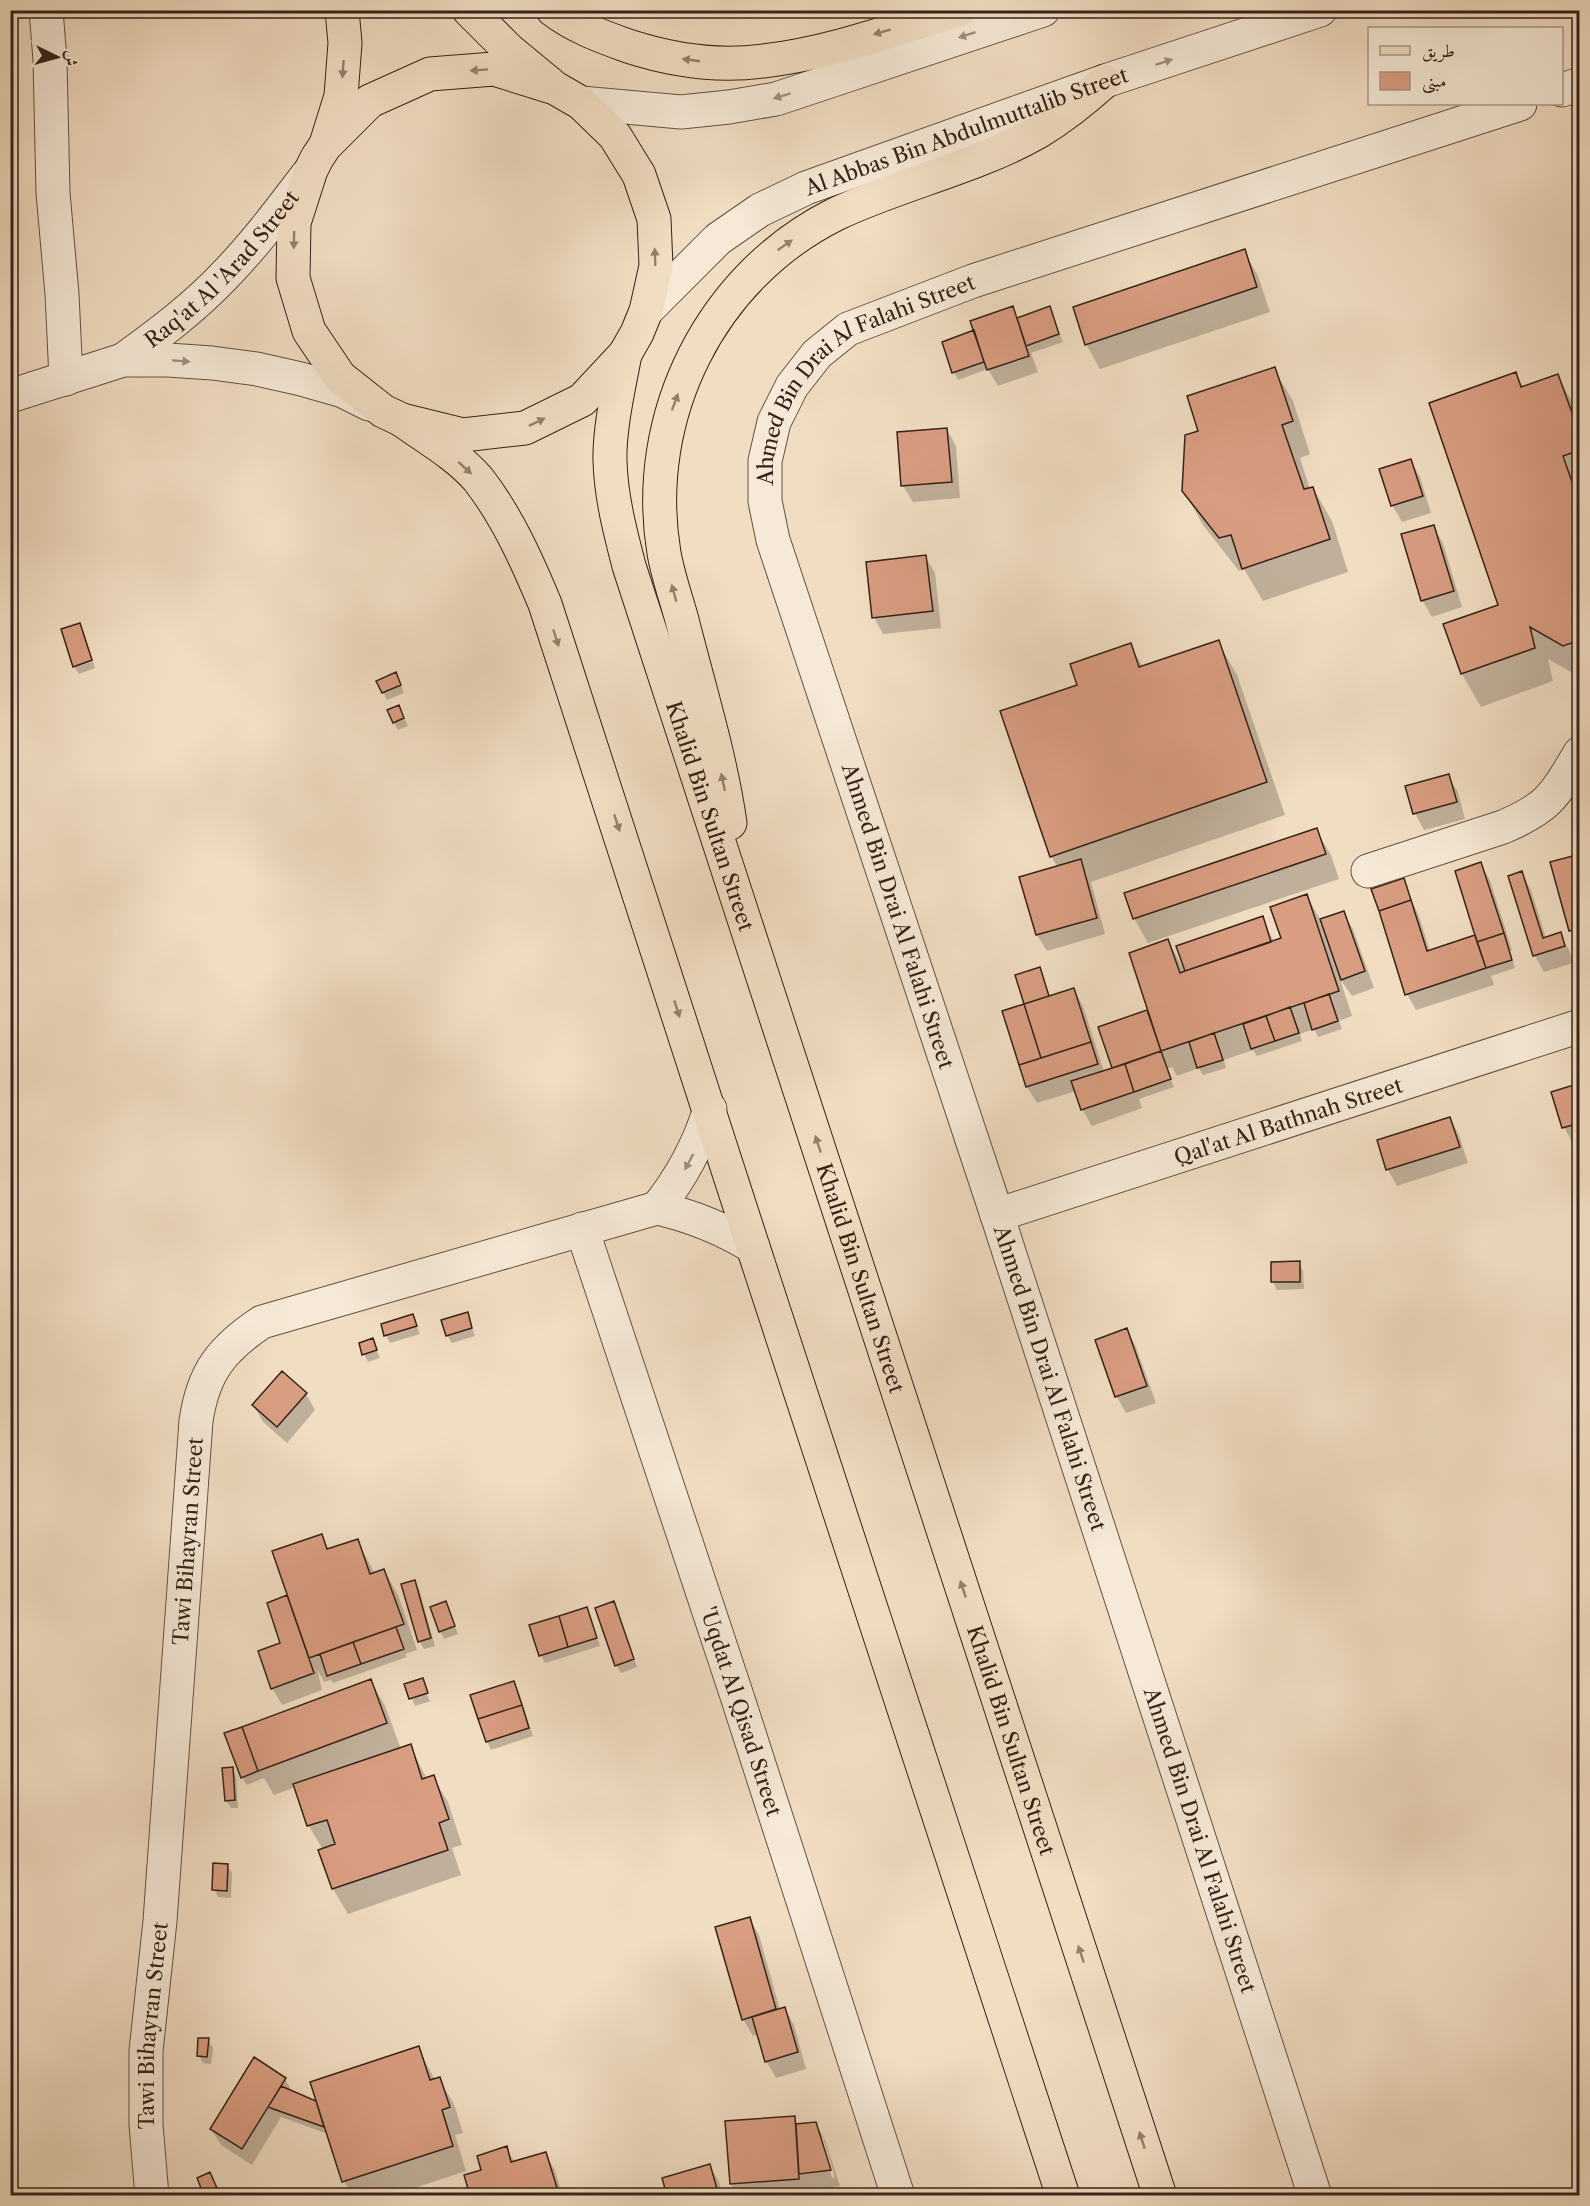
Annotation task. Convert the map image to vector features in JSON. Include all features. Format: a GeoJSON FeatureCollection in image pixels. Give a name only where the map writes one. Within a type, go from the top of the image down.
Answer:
{"type":"FeatureCollection","features":[{"type":"Feature","properties":{"kind":"main road"},"geometry":{"type":"LineString","coordinates":[[342,10],[345,43],[341,96],[294,223],[293,278],[309,331],[340,376],[447,452],[477,479],[504,518],[546,604],[1063,2196]]}},
{"type":"Feature","properties":{"kind":"main road"},"geometry":{"type":"LineString","coordinates":[[392,415],[463,435],[525,428],[582,400],[625,354],[637,333],[646,311],[656,266],[654,219],[639,175],[615,136],[509,50],[469,10]]}},
{"type":"Feature","properties":{"kind":"main road"},"geometry":{"type":"LineString","coordinates":[[554,10],[606,38],[657,55],[709,63],[763,62],[815,52],[959,10]]}},
{"type":"Feature","properties":{"kind":"main road"},"geometry":{"type":"LineString","coordinates":[[318,158],[370,101],[430,74],[494,69],[568,96]]}},
{"type":"Feature","properties":{"kind":"main road"},"geometry":{"type":"LineString","coordinates":[[739,902],[725,789],[664,554],[660,516],[662,458],[671,411],[688,366],[711,324],[740,286],[774,253],[814,225],[857,204],[958,167],[1037,132],[1073,109],[1106,81]]}},
{"type":"Feature","properties":{"kind":"main road","name":"Khalid Bin Sultan Street"},"geometry":{"type":"LineString","coordinates":[[625,354],[610,459],[615,513],[629,566],[1160,2196]]}},
{"type":"Feature","properties":{"kind":"street"},"geometry":{"type":"LineString","coordinates":[[46,10],[50,60],[53,193],[62,294],[66,379]]}},
{"type":"Feature","properties":{"kind":"street"},"geometry":{"type":"LineString","coordinates":[[568,96],[681,112],[776,99],[1043,10]]}},
{"type":"Feature","properties":{"kind":"street","name":"Al Abbas Bin Abdulmuttalib Street"},"geometry":{"type":"LineString","coordinates":[[646,311],[718,239],[760,210],[806,188],[1106,81],[1320,10]]}},
{"type":"Feature","properties":{"kind":"street"},"geometry":{"type":"LineString","coordinates":[[1563,90],[1580,84]]}},
{"type":"Feature","properties":{"kind":"street","name":"Ahmed Bin Drai Al Falahi Street"},"geometry":{"type":"LineString","coordinates":[[1315,2196],[997,1215],[773,540],[765,501],[765,461],[774,422],[792,386],[817,354],[848,329],[973,281],[1517,105]]}},
{"type":"Feature","properties":{"kind":"street","name":"Raq'at Al 'Arad Street"},"geometry":{"type":"LineString","coordinates":[[10,396],[123,360],[194,305],[226,274],[256,241],[318,158]]}},
{"type":"Feature","properties":{"kind":"street","name":"Raq'at Al 'Arad Street"},"geometry":{"type":"LineString","coordinates":[[123,360],[212,363],[257,369],[343,391],[392,415]]}},
{"type":"Feature","properties":{"kind":"street"},"geometry":{"type":"LineString","coordinates":[[1368,871],[1524,818],[1543,807],[1558,791],[1580,753]]}},
{"type":"Feature","properties":{"kind":"street","name":"Qal'at Al Bathnah Street"},"geometry":{"type":"LineString","coordinates":[[997,1215],[1580,1026]]}},
{"type":"Feature","properties":{"kind":"street"},"geometry":{"type":"LineString","coordinates":[[657,1208],[675,1186],[690,1162],[702,1136],[710,1109]]}},
{"type":"Feature","properties":{"kind":"street","name":"Tawi Bihayran Street"},"geometry":{"type":"LineString","coordinates":[[152,2196],[146,2125],[146,2051],[160,1921],[200,1395],[211,1371],[243,1335],[262,1323],[657,1208],[706,1222],[753,1247]]}},
{"type":"Feature","properties":{"kind":"street","name":"'Uqdat Al Qisad Street"},"geometry":{"type":"LineString","coordinates":[[582,1229],[734,1685],[898,2196]]}},
{"type":"Feature","properties":{"kind":"building"},"geometry":{"type":"Polygon","coordinates":[[[1245,249],[1257,287],[1085,345],[1073,307],[1245,249]]]}},
{"type":"Feature","properties":{"kind":"building"},"geometry":{"type":"Polygon","coordinates":[[[1013,306],[1029,356],[987,370],[970,321],[1013,306]]]}},
{"type":"Feature","properties":{"kind":"building"},"geometry":{"type":"Polygon","coordinates":[[[1050,306],[1059,334],[1026,346],[1017,318],[1050,306]]]}},
{"type":"Feature","properties":{"kind":"building"},"geometry":{"type":"Polygon","coordinates":[[[974,330],[984,362],[952,373],[942,342],[974,330]]]}},
{"type":"Feature","properties":{"kind":"building"},"geometry":{"type":"Polygon","coordinates":[[[1275,367],[1293,421],[1282,425],[1304,489],[1313,487],[1330,539],[1242,569],[1231,535],[1219,538],[1182,491],[1185,435],[1198,431],[1187,396],[1275,367]]]}},
{"type":"Feature","properties":{"kind":"building"},"geometry":{"type":"Polygon","coordinates":[[[1516,372],[1521,387],[1558,374],[1580,435],[1580,450],[1563,456],[1578,499],[1580,499],[1580,640],[1563,646],[1530,627],[1535,648],[1461,674],[1443,624],[1498,605],[1429,403],[1516,372]]]}},
{"type":"Feature","properties":{"kind":"building"},"geometry":{"type":"Polygon","coordinates":[[[947,428],[952,482],[901,486],[897,432],[947,428]]]}},
{"type":"Feature","properties":{"kind":"building"},"geometry":{"type":"Polygon","coordinates":[[[1411,459],[1423,496],[1391,506],[1379,469],[1411,459]]]}},
{"type":"Feature","properties":{"kind":"building"},"geometry":{"type":"Polygon","coordinates":[[[1434,525],[1454,591],[1421,601],[1401,534],[1434,525]]]}},
{"type":"Feature","properties":{"kind":"building"},"geometry":{"type":"Polygon","coordinates":[[[926,555],[933,611],[872,618],[866,562],[926,555]]]}},
{"type":"Feature","properties":{"kind":"building"},"geometry":{"type":"Polygon","coordinates":[[[80,623],[92,660],[73,667],[61,629],[80,623]]]}},
{"type":"Feature","properties":{"kind":"building"},"geometry":{"type":"Polygon","coordinates":[[[1219,640],[1267,782],[1050,857],[1000,711],[1077,685],[1070,664],[1131,643],[1139,667],[1219,640]]]}},
{"type":"Feature","properties":{"kind":"building"},"geometry":{"type":"Polygon","coordinates":[[[396,672],[401,685],[382,693],[376,681],[396,672]]]}},
{"type":"Feature","properties":{"kind":"building"},"geometry":{"type":"Polygon","coordinates":[[[399,705],[404,718],[393,723],[387,710],[399,705]]]}},
{"type":"Feature","properties":{"kind":"building"},"geometry":{"type":"Polygon","coordinates":[[[1449,774],[1457,802],[1413,814],[1405,786],[1449,774]]]}},
{"type":"Feature","properties":{"kind":"building"},"geometry":{"type":"Polygon","coordinates":[[[1317,828],[1326,854],[1133,919],[1124,893],[1317,828]]]}},
{"type":"Feature","properties":{"kind":"building"},"geometry":{"type":"Polygon","coordinates":[[[1580,854],[1580,928],[1569,931],[1550,862],[1580,854]]]}},
{"type":"Feature","properties":{"kind":"building"},"geometry":{"type":"Polygon","coordinates":[[[1081,859],[1097,918],[1036,935],[1019,877],[1081,859]]]}},
{"type":"Feature","properties":{"kind":"building"},"geometry":{"type":"Polygon","coordinates":[[[1481,862],[1504,933],[1477,942],[1455,871],[1481,862]]]}},
{"type":"Feature","properties":{"kind":"building"},"geometry":{"type":"Polygon","coordinates":[[[1522,871],[1543,938],[1561,932],[1565,946],[1533,956],[1508,876],[1522,871]]]}},
{"type":"Feature","properties":{"kind":"building"},"geometry":{"type":"Polygon","coordinates":[[[1404,878],[1411,900],[1379,911],[1371,889],[1404,878]]]}},
{"type":"Feature","properties":{"kind":"building"},"geometry":{"type":"Polygon","coordinates":[[[1307,894],[1339,991],[1161,1051],[1129,953],[1168,939],[1180,973],[1281,938],[1270,907],[1307,894]]]}},
{"type":"Feature","properties":{"kind":"building"},"geometry":{"type":"Polygon","coordinates":[[[1411,900],[1427,951],[1475,935],[1486,968],[1405,995],[1379,911],[1411,900]]]}},
{"type":"Feature","properties":{"kind":"building"},"geometry":{"type":"Polygon","coordinates":[[[1344,911],[1365,971],[1341,980],[1320,919],[1344,911]]]}},
{"type":"Feature","properties":{"kind":"building"},"geometry":{"type":"Polygon","coordinates":[[[1263,916],[1271,942],[1185,971],[1176,946],[1263,916]]]}},
{"type":"Feature","properties":{"kind":"building"},"geometry":{"type":"Polygon","coordinates":[[[1504,933],[1512,960],[1486,968],[1477,942],[1504,933]]]}},
{"type":"Feature","properties":{"kind":"building"},"geometry":{"type":"Polygon","coordinates":[[[1040,967],[1049,996],[1024,1004],[1015,975],[1040,967]]]}},
{"type":"Feature","properties":{"kind":"building"},"geometry":{"type":"Polygon","coordinates":[[[1074,988],[1091,1042],[1041,1058],[1024,1004],[1074,988]]]}},
{"type":"Feature","properties":{"kind":"building"},"geometry":{"type":"Polygon","coordinates":[[[1329,994],[1338,1021],[1312,1030],[1304,1003],[1329,994]]]}},
{"type":"Feature","properties":{"kind":"building"},"geometry":{"type":"Polygon","coordinates":[[[1024,1004],[1041,1058],[1019,1065],[1002,1011],[1024,1004]]]}},
{"type":"Feature","properties":{"kind":"building"},"geometry":{"type":"Polygon","coordinates":[[[1290,1007],[1299,1033],[1275,1041],[1266,1016],[1290,1007]]]}},
{"type":"Feature","properties":{"kind":"building"},"geometry":{"type":"Polygon","coordinates":[[[1147,1010],[1161,1051],[1112,1068],[1098,1027],[1147,1010]]]}},
{"type":"Feature","properties":{"kind":"building"},"geometry":{"type":"Polygon","coordinates":[[[1266,1016],[1275,1041],[1251,1049],[1243,1024],[1266,1016]]]}},
{"type":"Feature","properties":{"kind":"building"},"geometry":{"type":"Polygon","coordinates":[[[1214,1033],[1223,1060],[1197,1068],[1189,1042],[1214,1033]]]}},
{"type":"Feature","properties":{"kind":"building"},"geometry":{"type":"Polygon","coordinates":[[[1091,1042],[1098,1064],[1026,1087],[1019,1065],[1091,1042]]]}},
{"type":"Feature","properties":{"kind":"building"},"geometry":{"type":"Polygon","coordinates":[[[1161,1051],[1171,1079],[1134,1092],[1125,1064],[1161,1051]]]}},
{"type":"Feature","properties":{"kind":"building"},"geometry":{"type":"Polygon","coordinates":[[[1125,1064],[1134,1092],[1081,1110],[1071,1081],[1125,1064]]]}},
{"type":"Feature","properties":{"kind":"building"},"geometry":{"type":"Polygon","coordinates":[[[1580,1083],[1580,1123],[1562,1128],[1551,1092],[1580,1083]]]}},
{"type":"Feature","properties":{"kind":"building"},"geometry":{"type":"Polygon","coordinates":[[[1450,1117],[1460,1147],[1386,1170],[1377,1140],[1450,1117]]]}},
{"type":"Feature","properties":{"kind":"building"},"geometry":{"type":"Polygon","coordinates":[[[1300,1261],[1300,1282],[1271,1282],[1271,1262],[1300,1261]]]}},
{"type":"Feature","properties":{"kind":"building"},"geometry":{"type":"Polygon","coordinates":[[[468,1312],[472,1328],[446,1336],[441,1320],[468,1312]]]}},
{"type":"Feature","properties":{"kind":"building"},"geometry":{"type":"Polygon","coordinates":[[[413,1314],[417,1326],[384,1336],[381,1324],[413,1314]]]}},
{"type":"Feature","properties":{"kind":"building"},"geometry":{"type":"Polygon","coordinates":[[[1127,1328],[1147,1386],[1115,1397],[1095,1340],[1127,1328]]]}},
{"type":"Feature","properties":{"kind":"building"},"geometry":{"type":"Polygon","coordinates":[[[373,1338],[377,1350],[362,1355],[359,1343],[373,1338]]]}},
{"type":"Feature","properties":{"kind":"building"},"geometry":{"type":"Polygon","coordinates":[[[282,1371],[307,1393],[277,1427],[252,1405],[282,1371]]]}},
{"type":"Feature","properties":{"kind":"building"},"geometry":{"type":"Polygon","coordinates":[[[322,1534],[327,1549],[358,1539],[370,1574],[384,1569],[404,1624],[309,1658],[272,1551],[322,1534]]]}},
{"type":"Feature","properties":{"kind":"building"},"geometry":{"type":"Polygon","coordinates":[[[415,1580],[431,1638],[418,1642],[401,1584],[415,1580]]]}},
{"type":"Feature","properties":{"kind":"building"},"geometry":{"type":"Polygon","coordinates":[[[287,1595],[314,1673],[271,1689],[258,1651],[280,1643],[267,1603],[287,1595]]]}},
{"type":"Feature","properties":{"kind":"building"},"geometry":{"type":"Polygon","coordinates":[[[446,1601],[455,1626],[439,1632],[430,1607],[446,1601]]]}},
{"type":"Feature","properties":{"kind":"building"},"geometry":{"type":"Polygon","coordinates":[[[614,1601],[634,1659],[615,1666],[595,1608],[614,1601]]]}},
{"type":"Feature","properties":{"kind":"building"},"geometry":{"type":"Polygon","coordinates":[[[587,1607],[597,1638],[568,1647],[559,1616],[587,1607]]]}},
{"type":"Feature","properties":{"kind":"building"},"geometry":{"type":"Polygon","coordinates":[[[559,1616],[568,1647],[539,1656],[529,1625],[559,1616]]]}},
{"type":"Feature","properties":{"kind":"building"},"geometry":{"type":"Polygon","coordinates":[[[396,1627],[404,1649],[361,1664],[353,1642],[396,1627]]]}},
{"type":"Feature","properties":{"kind":"building"},"geometry":{"type":"Polygon","coordinates":[[[353,1642],[361,1664],[327,1676],[320,1654],[353,1642]]]}},
{"type":"Feature","properties":{"kind":"building"},"geometry":{"type":"Polygon","coordinates":[[[423,1678],[428,1693],[409,1699],[404,1684],[423,1678]]]}},
{"type":"Feature","properties":{"kind":"building"},"geometry":{"type":"Polygon","coordinates":[[[371,1679],[387,1723],[258,1771],[242,1727],[371,1679]]]}},
{"type":"Feature","properties":{"kind":"building"},"geometry":{"type":"Polygon","coordinates":[[[514,1681],[522,1705],[478,1719],[470,1695],[514,1681]]]}},
{"type":"Feature","properties":{"kind":"building"},"geometry":{"type":"Polygon","coordinates":[[[522,1705],[529,1728],[486,1742],[478,1719],[522,1705]]]}},
{"type":"Feature","properties":{"kind":"building"},"geometry":{"type":"Polygon","coordinates":[[[242,1727],[258,1771],[241,1778],[224,1733],[242,1727]]]}},
{"type":"Feature","properties":{"kind":"building"},"geometry":{"type":"Polygon","coordinates":[[[411,1744],[422,1779],[434,1775],[449,1819],[439,1823],[448,1850],[332,1889],[318,1850],[335,1844],[327,1820],[307,1826],[293,1784],[411,1744]]]}},
{"type":"Feature","properties":{"kind":"building"},"geometry":{"type":"Polygon","coordinates":[[[233,1767],[235,1800],[225,1801],[222,1768],[233,1767]]]}},
{"type":"Feature","properties":{"kind":"building"},"geometry":{"type":"Polygon","coordinates":[[[213,1863],[228,1864],[227,1891],[212,1890],[213,1863]]]}},
{"type":"Feature","properties":{"kind":"building"},"geometry":{"type":"Polygon","coordinates":[[[750,1917],[776,2009],[742,2020],[715,1927],[750,1917]]]}},
{"type":"Feature","properties":{"kind":"building"},"geometry":{"type":"Polygon","coordinates":[[[785,2007],[798,2052],[765,2062],[752,2017],[785,2007]]]}},
{"type":"Feature","properties":{"kind":"building"},"geometry":{"type":"Polygon","coordinates":[[[198,2038],[209,2038],[207,2057],[197,2056],[198,2038]]]}},
{"type":"Feature","properties":{"kind":"building"},"geometry":{"type":"Polygon","coordinates":[[[419,2046],[430,2080],[440,2077],[450,2107],[442,2110],[453,2146],[342,2182],[310,2082],[419,2046]]]}},
{"type":"Feature","properties":{"kind":"building"},"geometry":{"type":"Polygon","coordinates":[[[254,2057],[286,2078],[242,2149],[210,2129],[254,2057]]]}},
{"type":"Feature","properties":{"kind":"building"},"geometry":{"type":"Polygon","coordinates":[[[281,2086],[316,2101],[324,2127],[268,2107],[281,2086]]]}},
{"type":"Feature","properties":{"kind":"building"},"geometry":{"type":"Polygon","coordinates":[[[795,2116],[799,2179],[730,2184],[725,2121],[795,2116]]]}},
{"type":"Feature","properties":{"kind":"building"},"geometry":{"type":"Polygon","coordinates":[[[816,2122],[831,2170],[799,2174],[796,2124],[816,2122]]]}},
{"type":"Feature","properties":{"kind":"building"},"geometry":{"type":"Polygon","coordinates":[[[507,2146],[511,2162],[546,2152],[558,2191],[544,2196],[470,2196],[464,2175],[481,2170],[477,2156],[507,2146]]]}},
{"type":"Feature","properties":{"kind":"building"},"geometry":{"type":"Polygon","coordinates":[[[710,2164],[719,2196],[667,2196],[662,2178],[710,2164]]]}},
{"type":"Feature","properties":{"kind":"building"},"geometry":{"type":"Polygon","coordinates":[[[210,2172],[219,2193],[204,2196],[197,2178],[210,2172]]]}}]}
